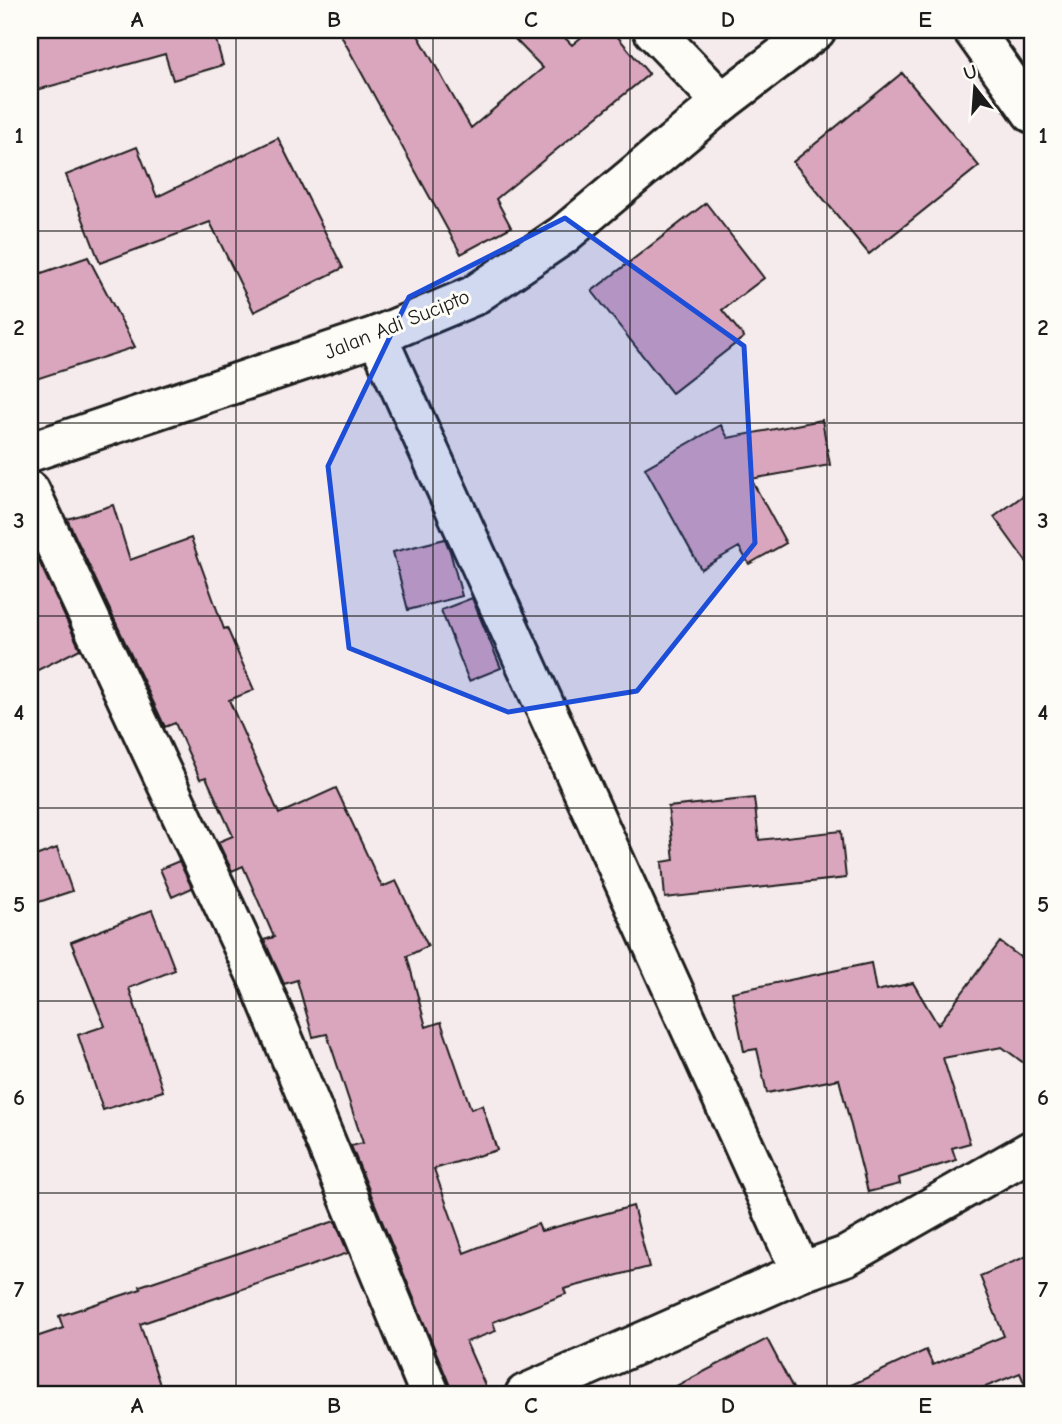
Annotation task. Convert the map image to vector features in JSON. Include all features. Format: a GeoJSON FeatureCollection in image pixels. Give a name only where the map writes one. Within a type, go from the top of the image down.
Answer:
{"type":"FeatureCollection","features":[{"type":"Feature","properties":{"kind":"street"},"geometry":{"type":"LineString","coordinates":[[653,30],[722,102]]}},
{"type":"Feature","properties":{"kind":"street","name":"Jalan Adi Sucipto"},"geometry":{"type":"LineString","coordinates":[[31,447],[377,336],[472,296],[563,235],[722,102],[816,30]]}},
{"type":"Feature","properties":{"kind":"street"},"geometry":{"type":"LineString","coordinates":[[973,30],[1032,113]]}},
{"type":"Feature","properties":{"kind":"street"},"geometry":{"type":"LineString","coordinates":[[377,336],[801,1272]]}},
{"type":"Feature","properties":{"kind":"street"},"geometry":{"type":"LineString","coordinates":[[30,491],[260,982],[430,1394]]}},
{"type":"Feature","properties":{"kind":"street"},"geometry":{"type":"LineString","coordinates":[[525,1394],[801,1272],[846,1256],[1032,1150]]}},
{"type":"Feature","properties":{"kind":"highlighted area"},"geometry":{"type":"Polygon","coordinates":[[[565,218],[744,346],[755,543],[637,691],[508,712],[349,648],[328,466],[409,297],[565,218]]]}},
{"type":"Feature","properties":{"kind":"building"},"geometry":{"type":"Polygon","coordinates":[[[30,30],[215,30],[223,65],[173,80],[165,54],[30,92],[30,30]]]}},
{"type":"Feature","properties":{"kind":"building"},"geometry":{"type":"Polygon","coordinates":[[[338,30],[415,30],[471,128],[543,68],[506,30],[557,30],[572,45],[590,30],[612,30],[649,74],[496,199],[511,227],[461,254],[338,30]]]}},
{"type":"Feature","properties":{"kind":"building"},"geometry":{"type":"Polygon","coordinates":[[[902,73],[979,166],[869,254],[793,162],[902,73]]]}},
{"type":"Feature","properties":{"kind":"building"},"geometry":{"type":"Polygon","coordinates":[[[278,138],[343,268],[254,312],[210,222],[100,263],[66,175],[137,147],[157,197],[278,138]]]}},
{"type":"Feature","properties":{"kind":"building"},"geometry":{"type":"Polygon","coordinates":[[[706,203],[764,278],[722,310],[744,337],[672,393],[592,291],[706,203]]]}},
{"type":"Feature","properties":{"kind":"building"},"geometry":{"type":"Polygon","coordinates":[[[88,257],[135,347],[30,381],[30,277],[88,257]]]}},
{"type":"Feature","properties":{"kind":"building"},"geometry":{"type":"Polygon","coordinates":[[[822,420],[830,465],[751,479],[786,543],[749,564],[739,547],[701,569],[645,468],[721,425],[728,438],[822,420]]]}},
{"type":"Feature","properties":{"kind":"building"},"geometry":{"type":"Polygon","coordinates":[[[1032,489],[1032,570],[994,517],[1032,489]]]}},
{"type":"Feature","properties":{"kind":"building"},"geometry":{"type":"Polygon","coordinates":[[[113,505],[130,560],[191,538],[224,629],[227,628],[254,690],[229,700],[279,814],[336,788],[382,887],[396,881],[428,946],[407,956],[426,1027],[441,1022],[471,1109],[482,1105],[497,1150],[434,1169],[464,1253],[538,1224],[541,1231],[633,1206],[649,1267],[564,1289],[566,1294],[493,1322],[496,1331],[466,1342],[489,1394],[451,1394],[351,1146],[363,1143],[327,1034],[313,1037],[297,980],[284,984],[264,940],[274,937],[243,866],[232,871],[218,842],[233,836],[206,777],[200,779],[175,723],[165,727],[67,519],[113,505]]]}},
{"type":"Feature","properties":{"kind":"building"},"geometry":{"type":"Polygon","coordinates":[[[445,539],[462,596],[408,610],[393,552],[445,539]]]}},
{"type":"Feature","properties":{"kind":"building"},"geometry":{"type":"Polygon","coordinates":[[[30,542],[80,649],[30,674],[30,542]]]}},
{"type":"Feature","properties":{"kind":"building"},"geometry":{"type":"Polygon","coordinates":[[[472,598],[501,668],[469,681],[441,610],[472,598]]]}},
{"type":"Feature","properties":{"kind":"building"},"geometry":{"type":"Polygon","coordinates":[[[754,798],[759,840],[841,831],[846,878],[665,898],[662,862],[674,860],[668,807],[754,798]]]}},
{"type":"Feature","properties":{"kind":"building"},"geometry":{"type":"Polygon","coordinates":[[[57,848],[72,891],[39,902],[30,873],[30,858],[57,848]]]}},
{"type":"Feature","properties":{"kind":"building"},"geometry":{"type":"Polygon","coordinates":[[[179,861],[192,888],[172,897],[160,869],[179,861]]]}},
{"type":"Feature","properties":{"kind":"building"},"geometry":{"type":"Polygon","coordinates":[[[152,910],[175,970],[129,988],[163,1091],[103,1110],[78,1035],[105,1026],[71,942],[152,910]]]}},
{"type":"Feature","properties":{"kind":"building"},"geometry":{"type":"Polygon","coordinates":[[[1000,942],[1032,966],[1032,1069],[1002,1047],[943,1058],[970,1143],[952,1148],[956,1160],[899,1178],[900,1184],[868,1192],[839,1079],[767,1093],[757,1049],[744,1051],[732,992],[871,963],[876,991],[913,983],[938,1025],[1000,942]]]}},
{"type":"Feature","properties":{"kind":"building"},"geometry":{"type":"Polygon","coordinates":[[[335,1221],[348,1253],[140,1324],[163,1394],[30,1394],[30,1339],[63,1328],[59,1316],[335,1221]]]}},
{"type":"Feature","properties":{"kind":"building"},"geometry":{"type":"Polygon","coordinates":[[[1032,1254],[1032,1394],[1029,1394],[1020,1373],[968,1394],[832,1394],[926,1350],[933,1365],[1004,1336],[980,1276],[1032,1254]]]}},
{"type":"Feature","properties":{"kind":"building"},"geometry":{"type":"Polygon","coordinates":[[[767,1339],[796,1394],[661,1394],[767,1339]]]}}]}
